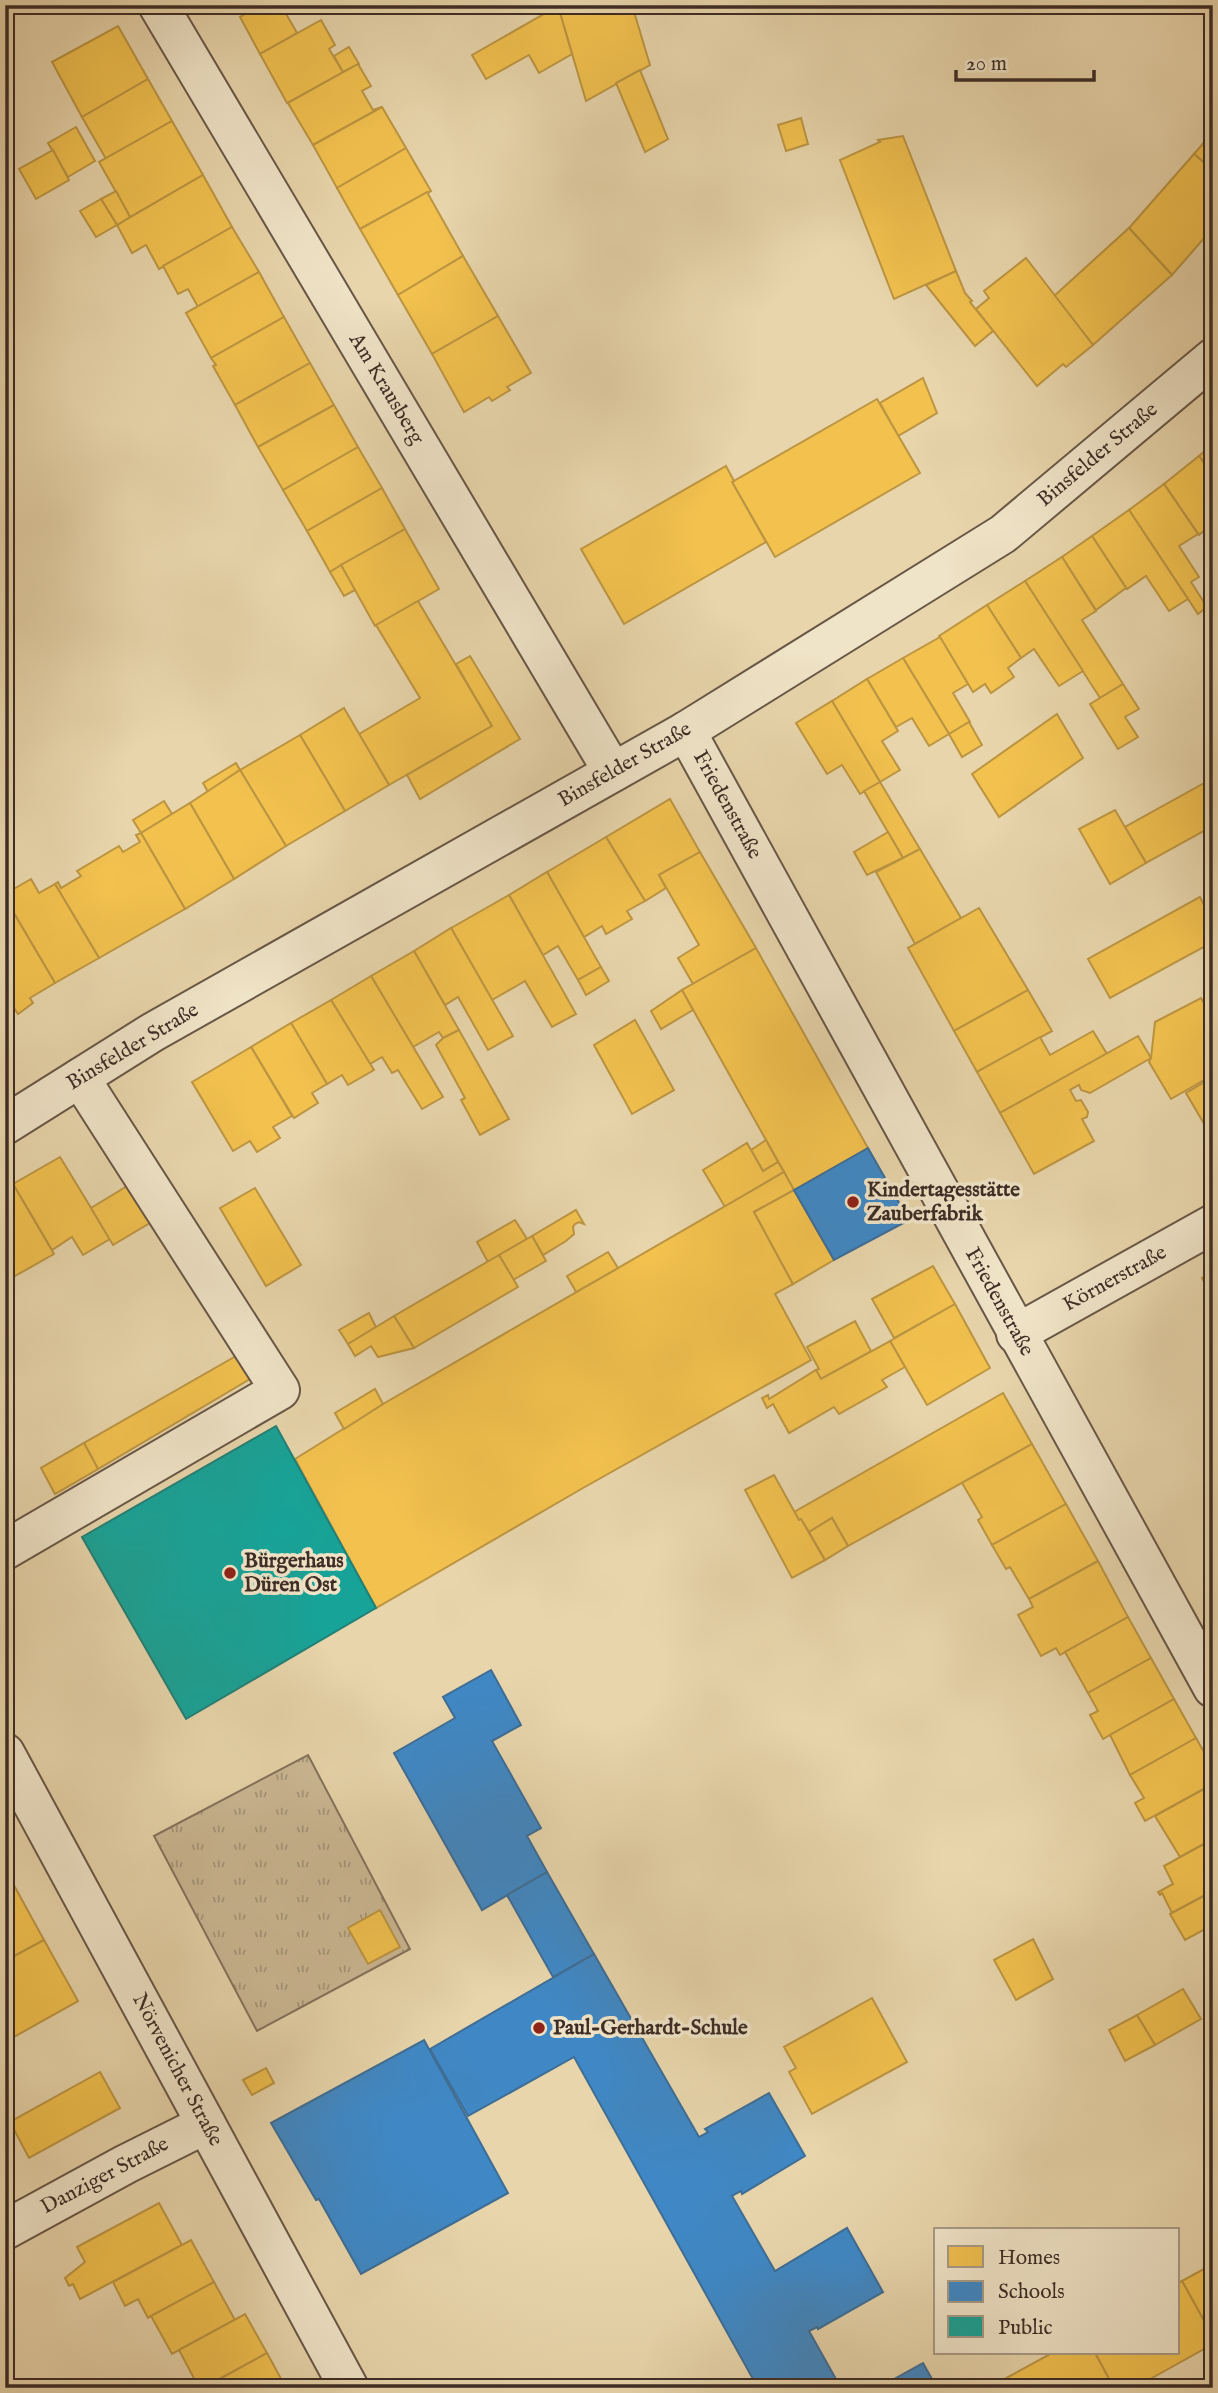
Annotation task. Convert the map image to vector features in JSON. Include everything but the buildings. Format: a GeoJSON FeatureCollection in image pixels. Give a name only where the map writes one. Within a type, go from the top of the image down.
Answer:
{"type":"FeatureCollection","features":[{"type":"Feature","properties":{"kind":"street","name":"Am Krausberg"},"geometry":{"type":"LineString","coordinates":[[158,5],[613,772]]}},
{"type":"Feature","properties":{"kind":"street","name":"Binsfelder Straße"},"geometry":{"type":"LineString","coordinates":[[5,1125],[153,1032],[687,731],[1003,534],[1213,358]]}},
{"type":"Feature","properties":{"kind":"street","name":"Friedenstraße"},"geometry":{"type":"LineString","coordinates":[[687,731],[1016,1334],[1213,1688]]}},
{"type":"Feature","properties":{"kind":"street"},"geometry":{"type":"LineString","coordinates":[[5,1550],[280,1390],[80,1078]]}},
{"type":"Feature","properties":{"kind":"street","name":"Körnerstraße"},"geometry":{"type":"LineString","coordinates":[[1016,1334],[1213,1224]]}},
{"type":"Feature","properties":{"kind":"street","name":"Nörvenicher Straße"},"geometry":{"type":"LineString","coordinates":[[5,1753],[349,2388]]}},
{"type":"Feature","properties":{"kind":"street","name":"Danziger Straße"},"geometry":{"type":"LineString","coordinates":[[5,2230],[206,2124]]}},
{"type":"Feature","properties":{"kind":"green space"},"geometry":{"type":"Polygon","coordinates":[[[308,1755],[410,1949],[257,2031],[154,1836],[308,1755]]]}},
{"type":"Feature","properties":{"kind":"place","name":"Kindertagesstätte Zauberfabrik"},"geometry":{"type":"Point","coordinates":[853,1202]}},
{"type":"Feature","properties":{"kind":"place","name":"Bürgerhaus Düren Ost"},"geometry":{"type":"Point","coordinates":[230,1573]}},
{"type":"Feature","properties":{"kind":"place","name":"Paul-Gerhardt-Schule"},"geometry":{"type":"Point","coordinates":[539,2028]}}]}
